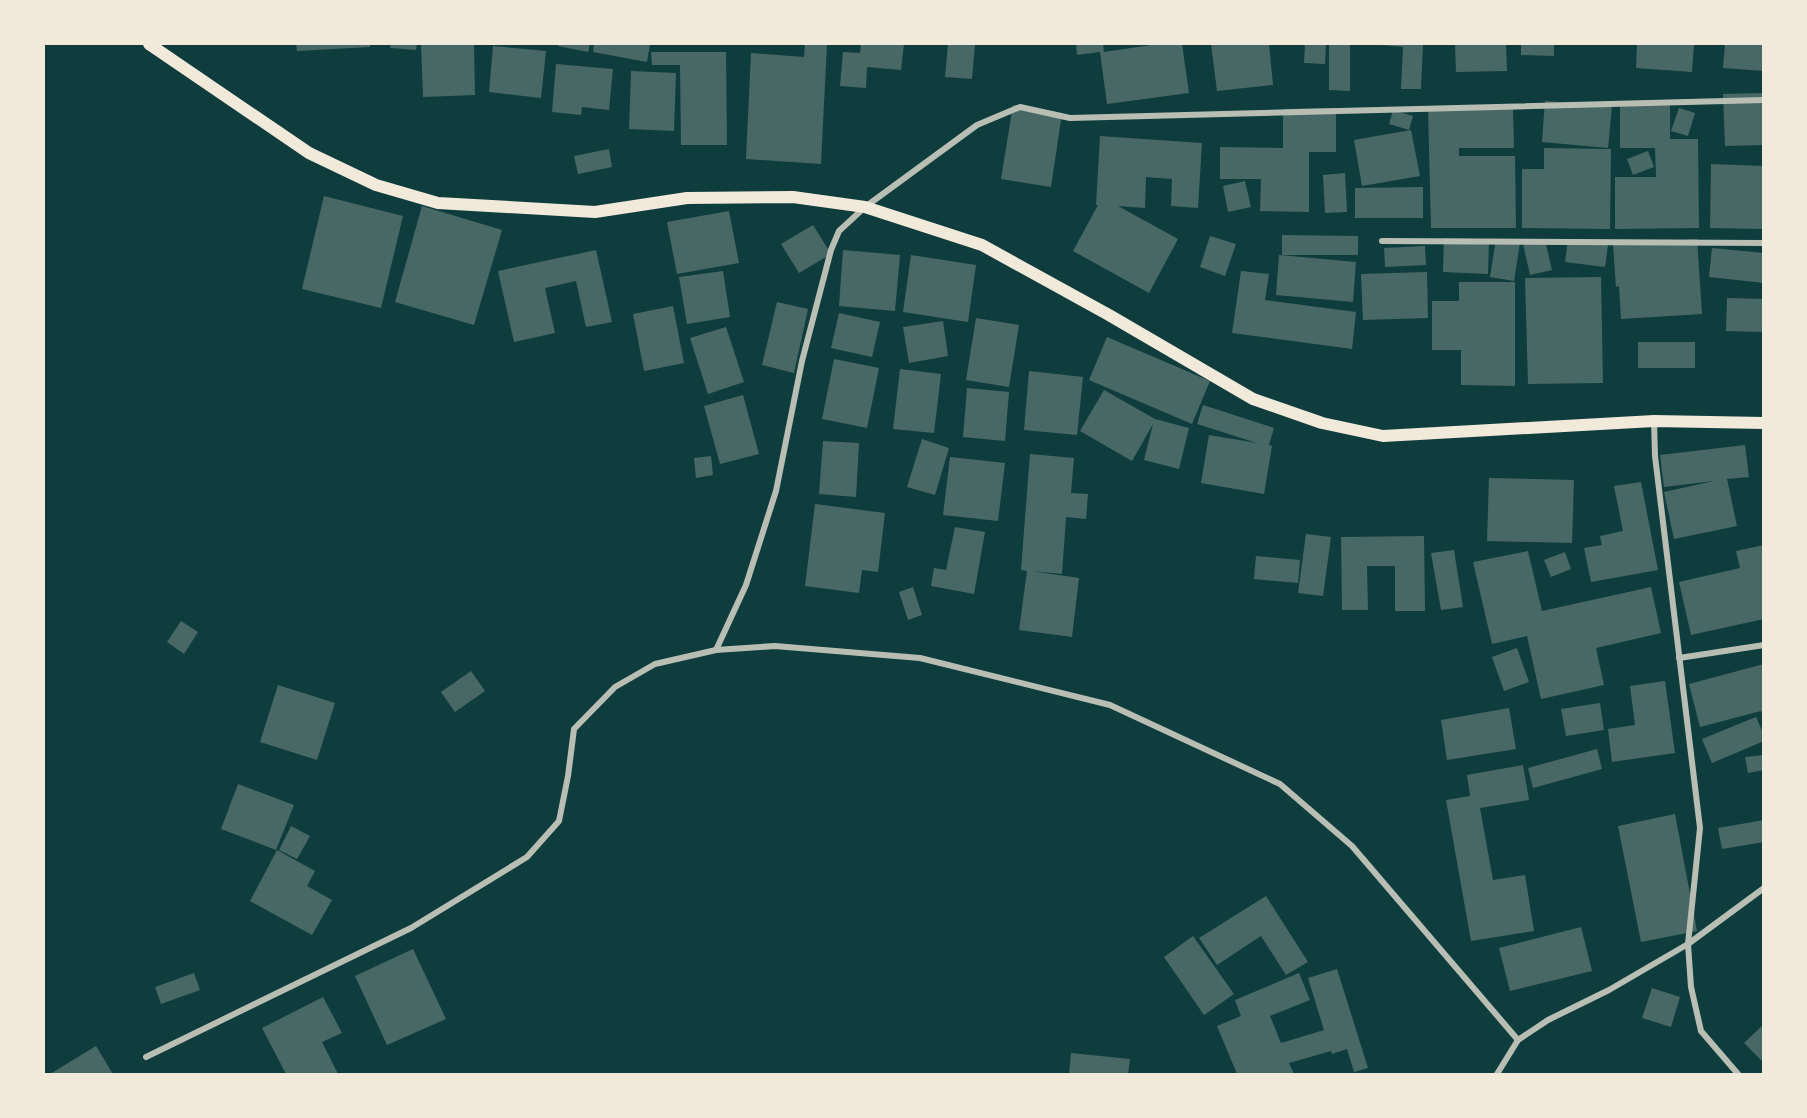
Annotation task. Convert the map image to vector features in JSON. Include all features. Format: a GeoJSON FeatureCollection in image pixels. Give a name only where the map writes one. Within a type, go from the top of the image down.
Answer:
{"type":"FeatureCollection","features":[{"type":"Feature","properties":{"kind":"main road"},"geometry":{"type":"LineString","coordinates":[[149,44],[309,153],[376,185],[438,203],[596,212],[687,198],[794,197],[865,207],[982,245],[1109,315],[1253,399],[1322,423],[1383,436],[1654,421],[1764,423]]}},
{"type":"Feature","properties":{"kind":"street"},"geometry":{"type":"LineString","coordinates":[[716,650],[746,585],[776,490],[802,361],[831,250],[839,231],[865,207],[977,125],[1020,107],[1070,118],[1764,100]]}},
{"type":"Feature","properties":{"kind":"street"},"geometry":{"type":"LineString","coordinates":[[1382,241],[1764,243]]}},
{"type":"Feature","properties":{"kind":"street"},"geometry":{"type":"LineString","coordinates":[[1654,421],[1655,456],[1700,828],[1688,944],[1691,987],[1701,1031],[1738,1074]]}},
{"type":"Feature","properties":{"kind":"street"},"geometry":{"type":"LineString","coordinates":[[1679,658],[1764,645]]}},
{"type":"Feature","properties":{"kind":"street"},"geometry":{"type":"LineString","coordinates":[[146,1057],[411,928],[527,857],[559,821],[574,729],[615,687],[655,664],[716,650],[775,646],[920,658],[1110,705],[1280,784],[1352,846],[1518,1040]]}},
{"type":"Feature","properties":{"kind":"street"},"geometry":{"type":"LineString","coordinates":[[1497,1074],[1518,1040],[1548,1020],[1610,990],[1688,944],[1764,888]]}},
{"type":"Feature","properties":{"kind":"building"},"geometry":{"type":"Polygon","coordinates":[[[296,44],[370,44],[370,47],[297,51],[296,44]]]}},
{"type":"Feature","properties":{"kind":"building"},"geometry":{"type":"Polygon","coordinates":[[[391,44],[417,44],[416,50],[390,48],[391,44]]]}},
{"type":"Feature","properties":{"kind":"building"},"geometry":{"type":"Polygon","coordinates":[[[421,44],[474,44],[475,95],[423,97],[421,44]]]}},
{"type":"Feature","properties":{"kind":"building"},"geometry":{"type":"Polygon","coordinates":[[[559,44],[590,44],[588,52],[558,46],[559,44]]]}},
{"type":"Feature","properties":{"kind":"building"},"geometry":{"type":"Polygon","coordinates":[[[594,44],[650,44],[647,62],[593,52],[594,44]]]}},
{"type":"Feature","properties":{"kind":"building"},"geometry":{"type":"Polygon","coordinates":[[[805,44],[827,44],[821,164],[746,159],[751,53],[804,57],[805,44]]]}},
{"type":"Feature","properties":{"kind":"building"},"geometry":{"type":"Polygon","coordinates":[[[861,44],[904,44],[901,70],[867,67],[866,88],[840,86],[843,52],[860,53],[861,44]]]}},
{"type":"Feature","properties":{"kind":"building"},"geometry":{"type":"Polygon","coordinates":[[[948,44],[975,44],[972,79],[945,77],[948,44]]]}},
{"type":"Feature","properties":{"kind":"building"},"geometry":{"type":"Polygon","coordinates":[[[1076,44],[1103,44],[1104,52],[1158,44],[1182,44],[1189,93],[1107,104],[1100,52],[1077,55],[1076,44]]]}},
{"type":"Feature","properties":{"kind":"building"},"geometry":{"type":"Polygon","coordinates":[[[1211,44],[1269,44],[1273,85],[1217,91],[1211,44]]]}},
{"type":"Feature","properties":{"kind":"building"},"geometry":{"type":"Polygon","coordinates":[[[1305,44],[1326,44],[1325,64],[1304,63],[1305,44]]]}},
{"type":"Feature","properties":{"kind":"building"},"geometry":{"type":"Polygon","coordinates":[[[1329,44],[1350,44],[1350,91],[1329,90],[1329,44]]]}},
{"type":"Feature","properties":{"kind":"building"},"geometry":{"type":"Polygon","coordinates":[[[1382,44],[1423,44],[1421,89],[1401,89],[1403,47],[1382,44]]]}},
{"type":"Feature","properties":{"kind":"building"},"geometry":{"type":"Polygon","coordinates":[[[1455,44],[1506,44],[1507,71],[1456,72],[1455,44]]]}},
{"type":"Feature","properties":{"kind":"building"},"geometry":{"type":"Polygon","coordinates":[[[1521,44],[1554,44],[1554,56],[1521,55],[1521,44]]]}},
{"type":"Feature","properties":{"kind":"building"},"geometry":{"type":"Polygon","coordinates":[[[1637,44],[1694,44],[1692,72],[1636,68],[1637,44]]]}},
{"type":"Feature","properties":{"kind":"building"},"geometry":{"type":"Polygon","coordinates":[[[1725,44],[1764,44],[1764,71],[1723,68],[1725,44]]]}},
{"type":"Feature","properties":{"kind":"building"},"geometry":{"type":"Polygon","coordinates":[[[493,46],[546,51],[541,98],[489,92],[493,46]]]}},
{"type":"Feature","properties":{"kind":"building"},"geometry":{"type":"Polygon","coordinates":[[[651,52],[726,52],[727,145],[681,145],[680,65],[652,65],[651,52]]]}},
{"type":"Feature","properties":{"kind":"building"},"geometry":{"type":"Polygon","coordinates":[[[556,64],[613,69],[609,110],[582,107],[581,115],[552,112],[556,64]]]}},
{"type":"Feature","properties":{"kind":"building"},"geometry":{"type":"Polygon","coordinates":[[[631,71],[676,73],[674,131],[629,129],[631,71]]]}},
{"type":"Feature","properties":{"kind":"building"},"geometry":{"type":"Polygon","coordinates":[[[1764,93],[1764,145],[1725,146],[1723,94],[1764,93]]]}},
{"type":"Feature","properties":{"kind":"building"},"geometry":{"type":"Polygon","coordinates":[[[1545,101],[1612,106],[1608,148],[1542,142],[1545,101]]]}},
{"type":"Feature","properties":{"kind":"building"},"geometry":{"type":"Polygon","coordinates":[[[1013,105],[1062,113],[1051,187],[1001,179],[1013,105]]]}},
{"type":"Feature","properties":{"kind":"building"},"geometry":{"type":"Polygon","coordinates":[[[1670,105],[1670,139],[1698,139],[1699,228],[1615,229],[1615,177],[1656,177],[1655,148],[1620,148],[1620,106],[1670,105]]]}},
{"type":"Feature","properties":{"kind":"building"},"geometry":{"type":"Polygon","coordinates":[[[1336,108],[1336,152],[1309,152],[1309,212],[1260,211],[1261,179],[1220,179],[1220,147],[1283,148],[1283,109],[1336,108]]]}},
{"type":"Feature","properties":{"kind":"building"},"geometry":{"type":"Polygon","coordinates":[[[1428,108],[1513,109],[1514,148],[1459,148],[1459,156],[1515,156],[1516,228],[1431,228],[1428,108]]]}},
{"type":"Feature","properties":{"kind":"building"},"geometry":{"type":"Polygon","coordinates":[[[1679,108],[1695,113],[1688,136],[1671,131],[1679,108]]]}},
{"type":"Feature","properties":{"kind":"building"},"geometry":{"type":"Polygon","coordinates":[[[1393,110],[1413,116],[1409,130],[1389,124],[1393,110]]]}},
{"type":"Feature","properties":{"kind":"building"},"geometry":{"type":"Polygon","coordinates":[[[1411,130],[1420,176],[1362,186],[1354,140],[1411,130]]]}},
{"type":"Feature","properties":{"kind":"building"},"geometry":{"type":"Polygon","coordinates":[[[1100,136],[1202,143],[1198,208],[1171,206],[1172,179],[1146,177],[1145,208],[1118,206],[1178,239],[1149,293],[1073,251],[1098,205],[1096,205],[1100,136]]]}},
{"type":"Feature","properties":{"kind":"building"},"geometry":{"type":"Polygon","coordinates":[[[1544,148],[1611,149],[1610,229],[1522,228],[1522,169],[1544,169],[1544,148]]]}},
{"type":"Feature","properties":{"kind":"building"},"geometry":{"type":"Polygon","coordinates":[[[609,149],[612,167],[578,174],[574,156],[609,149]]]}},
{"type":"Feature","properties":{"kind":"building"},"geometry":{"type":"Polygon","coordinates":[[[1648,151],[1654,167],[1633,175],[1627,159],[1648,151]]]}},
{"type":"Feature","properties":{"kind":"building"},"geometry":{"type":"Polygon","coordinates":[[[1711,164],[1764,166],[1764,229],[1710,228],[1711,164]]]}},
{"type":"Feature","properties":{"kind":"building"},"geometry":{"type":"Polygon","coordinates":[[[1345,173],[1347,212],[1325,213],[1323,175],[1345,173]]]}},
{"type":"Feature","properties":{"kind":"building"},"geometry":{"type":"Polygon","coordinates":[[[1245,181],[1251,207],[1228,212],[1223,186],[1245,181]]]}},
{"type":"Feature","properties":{"kind":"building"},"geometry":{"type":"Polygon","coordinates":[[[1423,187],[1423,218],[1355,218],[1355,188],[1423,187]]]}},
{"type":"Feature","properties":{"kind":"building"},"geometry":{"type":"Polygon","coordinates":[[[324,196],[403,216],[381,308],[302,289],[324,196]]]}},
{"type":"Feature","properties":{"kind":"building"},"geometry":{"type":"Polygon","coordinates":[[[422,206],[502,230],[474,325],[395,302],[422,206]]]}},
{"type":"Feature","properties":{"kind":"building"},"geometry":{"type":"Polygon","coordinates":[[[729,211],[739,263],[677,274],[667,222],[729,211]]]}},
{"type":"Feature","properties":{"kind":"building"},"geometry":{"type":"Polygon","coordinates":[[[813,225],[831,254],[799,273],[781,244],[813,225]]]}},
{"type":"Feature","properties":{"kind":"building"},"geometry":{"type":"Polygon","coordinates":[[[1282,235],[1358,236],[1358,255],[1282,255],[1282,235]]]}},
{"type":"Feature","properties":{"kind":"building"},"geometry":{"type":"Polygon","coordinates":[[[1210,236],[1236,244],[1225,276],[1200,267],[1210,236]]]}},
{"type":"Feature","properties":{"kind":"building"},"geometry":{"type":"Polygon","coordinates":[[[1444,238],[1489,240],[1488,274],[1443,272],[1444,238]]]}},
{"type":"Feature","properties":{"kind":"building"},"geometry":{"type":"Polygon","coordinates":[[[1496,239],[1520,243],[1514,281],[1490,277],[1496,239]]]}},
{"type":"Feature","properties":{"kind":"building"},"geometry":{"type":"Polygon","coordinates":[[[1568,239],[1608,245],[1605,267],[1565,262],[1568,239]]]}},
{"type":"Feature","properties":{"kind":"building"},"geometry":{"type":"Polygon","coordinates":[[[1697,239],[1702,314],[1621,319],[1613,245],[1697,239]]]}},
{"type":"Feature","properties":{"kind":"building"},"geometry":{"type":"Polygon","coordinates":[[[1545,240],[1552,270],[1530,275],[1523,244],[1545,240]]]}},
{"type":"Feature","properties":{"kind":"building"},"geometry":{"type":"Polygon","coordinates":[[[1425,246],[1426,265],[1385,267],[1384,248],[1425,246]]]}},
{"type":"Feature","properties":{"kind":"building"},"geometry":{"type":"Polygon","coordinates":[[[1712,248],[1764,253],[1764,283],[1709,277],[1712,248]]]}},
{"type":"Feature","properties":{"kind":"building"},"geometry":{"type":"Polygon","coordinates":[[[596,250],[612,322],[586,327],[576,281],[545,288],[555,333],[514,342],[498,271],[596,250]]]}},
{"type":"Feature","properties":{"kind":"building"},"geometry":{"type":"Polygon","coordinates":[[[843,250],[900,255],[895,311],[839,306],[843,250]]]}},
{"type":"Feature","properties":{"kind":"building"},"geometry":{"type":"Polygon","coordinates":[[[911,255],[976,265],[968,322],[903,312],[911,255]]]}},
{"type":"Feature","properties":{"kind":"building"},"geometry":{"type":"Polygon","coordinates":[[[1279,255],[1356,262],[1353,302],[1276,295],[1279,255]]]}},
{"type":"Feature","properties":{"kind":"building"},"geometry":{"type":"Polygon","coordinates":[[[723,271],[730,317],[687,324],[679,277],[723,271]]]}},
{"type":"Feature","properties":{"kind":"building"},"geometry":{"type":"Polygon","coordinates":[[[1241,271],[1269,274],[1265,300],[1356,312],[1352,349],[1232,333],[1241,271]]]}},
{"type":"Feature","properties":{"kind":"building"},"geometry":{"type":"Polygon","coordinates":[[[1427,272],[1428,318],[1363,320],[1361,274],[1427,272]]]}},
{"type":"Feature","properties":{"kind":"building"},"geometry":{"type":"Polygon","coordinates":[[[1601,277],[1603,383],[1528,384],[1525,278],[1601,277]]]}},
{"type":"Feature","properties":{"kind":"building"},"geometry":{"type":"Polygon","coordinates":[[[1459,282],[1515,282],[1515,386],[1461,385],[1461,350],[1432,350],[1432,301],[1459,301],[1459,282]]]}},
{"type":"Feature","properties":{"kind":"building"},"geometry":{"type":"Polygon","coordinates":[[[1727,298],[1764,299],[1764,332],[1726,331],[1727,298]]]}},
{"type":"Feature","properties":{"kind":"building"},"geometry":{"type":"Polygon","coordinates":[[[777,302],[808,309],[794,373],[762,365],[777,302]]]}},
{"type":"Feature","properties":{"kind":"building"},"geometry":{"type":"Polygon","coordinates":[[[673,306],[684,363],[644,371],[633,314],[673,306]]]}},
{"type":"Feature","properties":{"kind":"building"},"geometry":{"type":"Polygon","coordinates":[[[839,313],[880,322],[872,357],[831,348],[839,313]]]}},
{"type":"Feature","properties":{"kind":"building"},"geometry":{"type":"Polygon","coordinates":[[[976,318],[1019,325],[1009,387],[966,380],[976,318]]]}},
{"type":"Feature","properties":{"kind":"building"},"geometry":{"type":"Polygon","coordinates":[[[943,321],[948,356],[909,363],[903,327],[943,321]]]}},
{"type":"Feature","properties":{"kind":"building"},"geometry":{"type":"Polygon","coordinates":[[[726,327],[744,382],[708,394],[690,338],[726,327]]]}},
{"type":"Feature","properties":{"kind":"building"},"geometry":{"type":"Polygon","coordinates":[[[1107,337],[1210,381],[1192,424],[1089,380],[1107,337]]]}},
{"type":"Feature","properties":{"kind":"building"},"geometry":{"type":"Polygon","coordinates":[[[1638,342],[1695,342],[1695,368],[1638,368],[1638,342]]]}},
{"type":"Feature","properties":{"kind":"building"},"geometry":{"type":"Polygon","coordinates":[[[834,359],[879,368],[867,428],[822,419],[834,359]]]}},
{"type":"Feature","properties":{"kind":"building"},"geometry":{"type":"Polygon","coordinates":[[[900,369],[941,374],[934,433],[893,429],[900,369]]]}},
{"type":"Feature","properties":{"kind":"building"},"geometry":{"type":"Polygon","coordinates":[[[1029,371],[1083,377],[1077,435],[1024,430],[1029,371]]]}},
{"type":"Feature","properties":{"kind":"building"},"geometry":{"type":"Polygon","coordinates":[[[967,388],[1009,392],[1005,441],[963,437],[967,388]]]}},
{"type":"Feature","properties":{"kind":"building"},"geometry":{"type":"Polygon","coordinates":[[[1104,390],[1155,419],[1189,428],[1179,469],[1144,460],[1153,424],[1132,461],[1080,431],[1104,390]]]}},
{"type":"Feature","properties":{"kind":"building"},"geometry":{"type":"Polygon","coordinates":[[[743,395],[759,454],[720,464],[704,406],[743,395]]]}},
{"type":"Feature","properties":{"kind":"building"},"geometry":{"type":"Polygon","coordinates":[[[1203,405],[1274,428],[1269,445],[1272,446],[1264,494],[1201,483],[1209,435],[1257,443],[1197,424],[1203,405]]]}},
{"type":"Feature","properties":{"kind":"building"},"geometry":{"type":"Polygon","coordinates":[[[922,439],[949,448],[935,495],[907,487],[922,439]]]}},
{"type":"Feature","properties":{"kind":"building"},"geometry":{"type":"Polygon","coordinates":[[[823,441],[859,443],[856,497],[819,494],[823,441]]]}},
{"type":"Feature","properties":{"kind":"building"},"geometry":{"type":"Polygon","coordinates":[[[1745,445],[1749,477],[1727,479],[1737,526],[1674,539],[1664,492],[1714,481],[1664,487],[1660,455],[1745,445]]]}},
{"type":"Feature","properties":{"kind":"building"},"geometry":{"type":"Polygon","coordinates":[[[1030,454],[1074,458],[1071,493],[1088,494],[1086,519],[1066,517],[1062,574],[1031,571],[1079,578],[1072,637],[1019,630],[1027,571],[1021,570],[1030,454]]]}},
{"type":"Feature","properties":{"kind":"building"},"geometry":{"type":"Polygon","coordinates":[[[711,456],[713,475],[696,478],[694,458],[711,456]]]}},
{"type":"Feature","properties":{"kind":"building"},"geometry":{"type":"Polygon","coordinates":[[[950,457],[1005,463],[998,521],[943,515],[950,457]]]}},
{"type":"Feature","properties":{"kind":"building"},"geometry":{"type":"Polygon","coordinates":[[[1489,478],[1574,480],[1572,543],[1487,541],[1489,478]]]}},
{"type":"Feature","properties":{"kind":"building"},"geometry":{"type":"Polygon","coordinates":[[[1641,482],[1658,570],[1591,582],[1584,548],[1602,545],[1600,536],[1623,531],[1614,486],[1641,482]]]}},
{"type":"Feature","properties":{"kind":"building"},"geometry":{"type":"Polygon","coordinates":[[[815,504],[885,513],[878,572],[862,570],[859,593],[805,586],[815,504]]]}},
{"type":"Feature","properties":{"kind":"building"},"geometry":{"type":"Polygon","coordinates":[[[955,527],[985,532],[974,594],[931,586],[934,568],[946,570],[955,527]]]}},
{"type":"Feature","properties":{"kind":"building"},"geometry":{"type":"Polygon","coordinates":[[[1306,534],[1331,537],[1323,596],[1298,593],[1306,534]]]}},
{"type":"Feature","properties":{"kind":"building"},"geometry":{"type":"Polygon","coordinates":[[[1424,536],[1425,611],[1395,611],[1395,566],[1367,566],[1368,610],[1342,610],[1341,537],[1424,536]]]}},
{"type":"Feature","properties":{"kind":"building"},"geometry":{"type":"Polygon","coordinates":[[[1764,545],[1764,619],[1691,635],[1679,582],[1740,568],[1736,551],[1764,545]]]}},
{"type":"Feature","properties":{"kind":"building"},"geometry":{"type":"Polygon","coordinates":[[[1454,550],[1463,607],[1441,610],[1431,553],[1454,550]]]}},
{"type":"Feature","properties":{"kind":"building"},"geometry":{"type":"Polygon","coordinates":[[[1528,551],[1542,611],[1651,587],[1661,633],[1596,648],[1604,685],[1541,699],[1527,636],[1492,644],[1473,562],[1528,551]]]}},
{"type":"Feature","properties":{"kind":"building"},"geometry":{"type":"Polygon","coordinates":[[[1565,552],[1571,569],[1551,577],[1544,560],[1565,552]]]}},
{"type":"Feature","properties":{"kind":"building"},"geometry":{"type":"Polygon","coordinates":[[[1256,556],[1300,560],[1298,583],[1254,579],[1256,556]]]}},
{"type":"Feature","properties":{"kind":"building"},"geometry":{"type":"Polygon","coordinates":[[[913,587],[922,615],[908,620],[899,592],[913,587]]]}},
{"type":"Feature","properties":{"kind":"building"},"geometry":{"type":"Polygon","coordinates":[[[181,621],[198,632],[184,654],[167,642],[181,621]]]}},
{"type":"Feature","properties":{"kind":"building"},"geometry":{"type":"Polygon","coordinates":[[[1517,648],[1529,682],[1504,691],[1492,657],[1517,648]]]}},
{"type":"Feature","properties":{"kind":"building"},"geometry":{"type":"Polygon","coordinates":[[[1764,664],[1764,719],[1761,711],[1700,727],[1689,684],[1764,664]]]}},
{"type":"Feature","properties":{"kind":"building"},"geometry":{"type":"Polygon","coordinates":[[[471,671],[485,691],[455,712],[441,692],[471,671]]]}},
{"type":"Feature","properties":{"kind":"building"},"geometry":{"type":"Polygon","coordinates":[[[1665,681],[1675,753],[1612,762],[1608,729],[1635,725],[1630,686],[1665,681]]]}},
{"type":"Feature","properties":{"kind":"building"},"geometry":{"type":"Polygon","coordinates":[[[278,685],[335,703],[317,760],[260,742],[278,685]]]}},
{"type":"Feature","properties":{"kind":"building"},"geometry":{"type":"Polygon","coordinates":[[[1600,703],[1604,730],[1566,736],[1561,709],[1600,703]]]}},
{"type":"Feature","properties":{"kind":"building"},"geometry":{"type":"Polygon","coordinates":[[[1509,708],[1516,749],[1447,760],[1441,720],[1509,708]]]}},
{"type":"Feature","properties":{"kind":"building"},"geometry":{"type":"Polygon","coordinates":[[[1756,717],[1764,735],[1764,741],[1712,763],[1702,739],[1756,717]]]}},
{"type":"Feature","properties":{"kind":"building"},"geometry":{"type":"Polygon","coordinates":[[[1597,749],[1602,769],[1533,788],[1528,768],[1597,749]]]}},
{"type":"Feature","properties":{"kind":"building"},"geometry":{"type":"Polygon","coordinates":[[[1764,755],[1764,770],[1748,773],[1745,757],[1764,755]]]}},
{"type":"Feature","properties":{"kind":"building"},"geometry":{"type":"Polygon","coordinates":[[[1523,765],[1529,800],[1480,808],[1493,880],[1525,875],[1534,931],[1471,941],[1446,800],[1470,796],[1467,775],[1523,765]]]}},
{"type":"Feature","properties":{"kind":"building"},"geometry":{"type":"Polygon","coordinates":[[[238,784],[294,805],[276,850],[221,829],[238,784]]]}},
{"type":"Feature","properties":{"kind":"building"},"geometry":{"type":"Polygon","coordinates":[[[1675,814],[1697,931],[1641,942],[1618,826],[1675,814]]]}},
{"type":"Feature","properties":{"kind":"building"},"geometry":{"type":"Polygon","coordinates":[[[1764,820],[1764,842],[1722,849],[1718,828],[1764,820]]]}},
{"type":"Feature","properties":{"kind":"building"},"geometry":{"type":"Polygon","coordinates":[[[291,826],[310,836],[297,859],[279,850],[291,826]]]}},
{"type":"Feature","properties":{"kind":"building"},"geometry":{"type":"Polygon","coordinates":[[[277,850],[315,871],[307,886],[332,900],[312,935],[250,901],[277,850]]]}},
{"type":"Feature","properties":{"kind":"building"},"geometry":{"type":"Polygon","coordinates":[[[1266,896],[1308,962],[1286,975],[1261,936],[1217,965],[1199,938],[1266,896]]]}},
{"type":"Feature","properties":{"kind":"building"},"geometry":{"type":"Polygon","coordinates":[[[1581,927],[1592,971],[1510,991],[1499,948],[1581,927]]]}},
{"type":"Feature","properties":{"kind":"building"},"geometry":{"type":"Polygon","coordinates":[[[1193,936],[1234,994],[1204,1015],[1164,957],[1193,936]]]}},
{"type":"Feature","properties":{"kind":"building"},"geometry":{"type":"Polygon","coordinates":[[[413,949],[446,1019],[387,1045],[355,976],[413,949]]]}},
{"type":"Feature","properties":{"kind":"building"},"geometry":{"type":"Polygon","coordinates":[[[1337,969],[1368,1068],[1354,1072],[1347,1049],[1332,1054],[1331,1051],[1289,1063],[1294,1074],[1237,1074],[1217,1026],[1241,1016],[1235,1000],[1299,973],[1310,1000],[1270,1016],[1281,1043],[1324,1030],[1308,978],[1337,969]]]}},
{"type":"Feature","properties":{"kind":"building"},"geometry":{"type":"Polygon","coordinates":[[[194,973],[200,990],[161,1004],[155,987],[194,973]]]}},
{"type":"Feature","properties":{"kind":"building"},"geometry":{"type":"Polygon","coordinates":[[[1652,988],[1680,997],[1671,1027],[1642,1018],[1652,988]]]}},
{"type":"Feature","properties":{"kind":"building"},"geometry":{"type":"Polygon","coordinates":[[[323,997],[342,1033],[322,1042],[338,1074],[286,1074],[262,1028],[323,997]]]}},
{"type":"Feature","properties":{"kind":"building"},"geometry":{"type":"Polygon","coordinates":[[[1764,1024],[1764,1063],[1744,1043],[1764,1024]]]}},
{"type":"Feature","properties":{"kind":"building"},"geometry":{"type":"Polygon","coordinates":[[[96,1046],[113,1074],[50,1074],[96,1046]]]}},
{"type":"Feature","properties":{"kind":"building"},"geometry":{"type":"Polygon","coordinates":[[[1071,1053],[1130,1059],[1128,1074],[1069,1074],[1071,1053]]]}}]}
